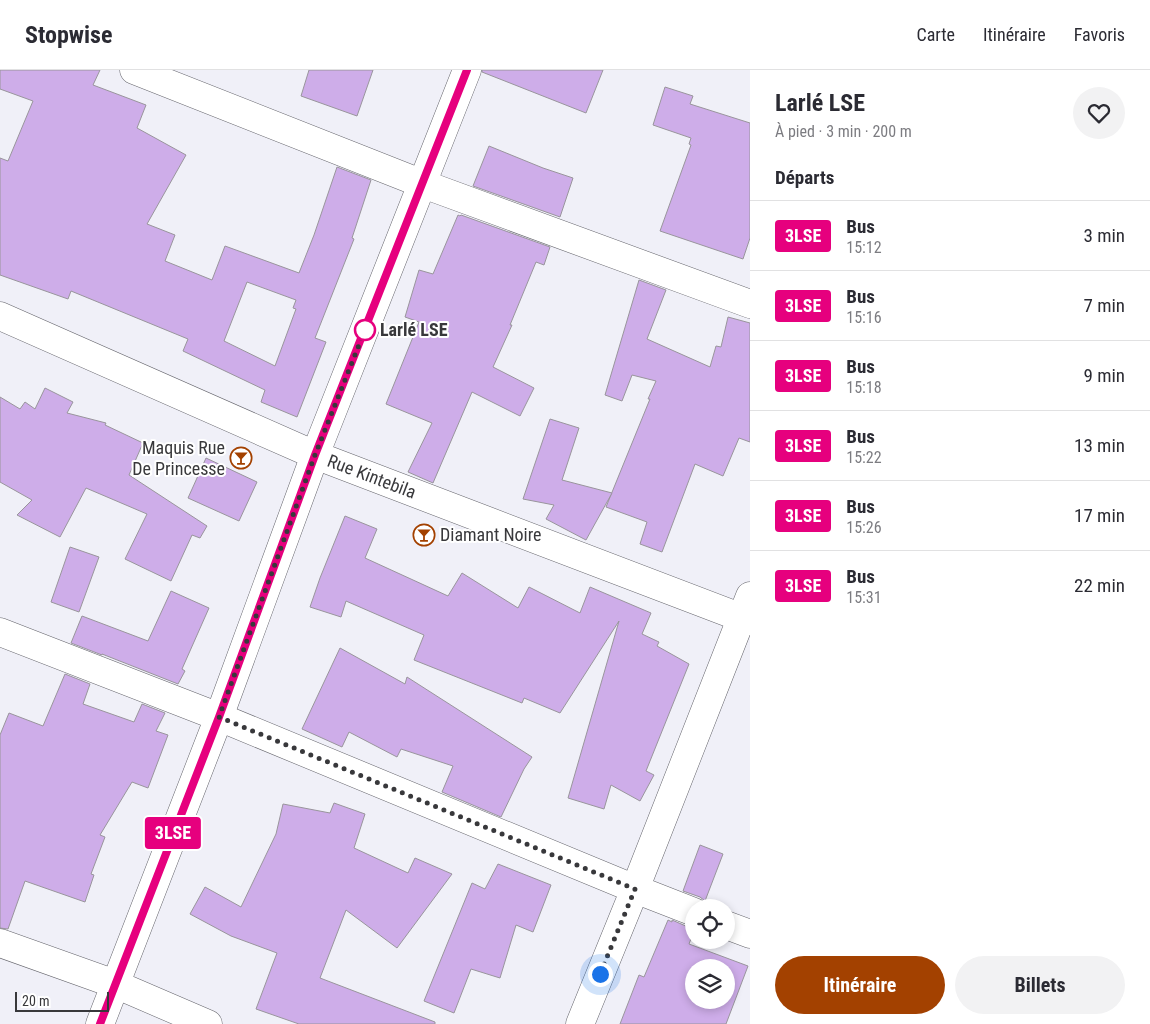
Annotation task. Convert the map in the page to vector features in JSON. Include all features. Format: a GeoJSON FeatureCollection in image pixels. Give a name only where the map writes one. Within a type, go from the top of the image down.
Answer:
{"type":"FeatureCollection","features":[{"type":"Feature","properties":{"kind":"street"},"geometry":{"type":"LineString","coordinates":[[134,70],[423,184],[750,304]]}},
{"type":"Feature","properties":{"kind":"street"},"geometry":{"type":"LineString","coordinates":[[100,1024],[219,717],[315,455],[468,70]]}},
{"type":"Feature","properties":{"kind":"street","name":"Rue Kintebila"},"geometry":{"type":"LineString","coordinates":[[0,316],[315,455],[747,612]]}},
{"type":"Feature","properties":{"kind":"street"},"geometry":{"type":"LineString","coordinates":[[580,1024],[747,612]]}},
{"type":"Feature","properties":{"kind":"street"},"geometry":{"type":"LineString","coordinates":[[0,632],[219,717],[685,908]]}},
{"type":"Feature","properties":{"kind":"street"},"geometry":{"type":"LineString","coordinates":[[735,928],[750,934]]}},
{"type":"Feature","properties":{"kind":"street"},"geometry":{"type":"LineString","coordinates":[[0,943],[115,984],[208,1024]]}},
{"type":"Feature","properties":{"kind":"building"},"geometry":{"type":"Polygon","coordinates":[[[0,70],[100,70],[93,85],[146,105],[137,128],[186,155],[147,224],[175,235],[165,261],[212,280],[225,246],[299,273],[337,167],[371,180],[352,238],[354,239],[315,338],[326,342],[297,417],[261,402],[265,390],[183,351],[188,339],[71,291],[68,299],[0,275],[0,158],[8,161],[33,101],[0,89],[0,70]],[[247,282],[224,341],[275,366],[296,309],[293,308],[296,300],[247,282]]]}},
{"type":"Feature","properties":{"kind":"building"},"geometry":{"type":"Polygon","coordinates":[[[309,70],[373,70],[357,116],[301,96],[309,70]]]}},
{"type":"Feature","properties":{"kind":"building"},"geometry":{"type":"Polygon","coordinates":[[[482,70],[603,70],[586,113],[482,72],[482,70]]]}},
{"type":"Feature","properties":{"kind":"building"},"geometry":{"type":"Polygon","coordinates":[[[665,87],[693,96],[690,104],[750,123],[750,238],[743,259],[660,231],[691,145],[689,144],[691,138],[653,125],[665,87]]]}},
{"type":"Feature","properties":{"kind":"building"},"geometry":{"type":"Polygon","coordinates":[[[489,146],[573,178],[560,217],[473,186],[489,146]]]}},
{"type":"Feature","properties":{"kind":"building"},"geometry":{"type":"Polygon","coordinates":[[[458,215],[550,247],[544,265],[536,262],[510,325],[512,325],[493,367],[534,388],[520,416],[472,392],[433,483],[408,472],[432,423],[386,404],[419,322],[405,317],[419,270],[433,274],[458,215]]]}},
{"type":"Feature","properties":{"kind":"building"},"geometry":{"type":"Polygon","coordinates":[[[639,280],[666,290],[647,339],[710,367],[716,346],[721,347],[728,317],[750,323],[750,442],[739,438],[723,476],[695,464],[662,552],[640,544],[647,522],[606,507],[656,381],[632,375],[622,401],[605,395],[639,280]]]}},
{"type":"Feature","properties":{"kind":"building"},"geometry":{"type":"Polygon","coordinates":[[[45,388],[73,402],[67,413],[106,423],[105,425],[143,443],[129,475],[207,526],[200,538],[192,535],[171,581],[125,559],[147,514],[86,488],[60,537],[17,515],[32,500],[0,482],[0,397],[20,409],[25,402],[35,409],[45,388]]]}},
{"type":"Feature","properties":{"kind":"building"},"geometry":{"type":"Polygon","coordinates":[[[550,419],[579,428],[562,480],[612,493],[586,540],[546,519],[554,505],[523,499],[550,419]]]}},
{"type":"Feature","properties":{"kind":"building"},"geometry":{"type":"Polygon","coordinates":[[[206,458],[257,482],[239,521],[188,498],[206,458]]]}},
{"type":"Feature","properties":{"kind":"building"},"geometry":{"type":"Polygon","coordinates":[[[345,516],[377,529],[365,558],[448,596],[462,573],[518,608],[529,587],[580,613],[590,587],[651,613],[642,634],[659,642],[657,646],[689,664],[646,771],[654,775],[640,801],[611,785],[604,809],[568,798],[619,621],[560,713],[524,698],[522,703],[414,660],[424,635],[346,601],[341,617],[310,607],[345,516]]]}},
{"type":"Feature","properties":{"kind":"building"},"geometry":{"type":"Polygon","coordinates":[[[70,547],[99,557],[79,612],[51,602],[70,547]]]}},
{"type":"Feature","properties":{"kind":"building"},"geometry":{"type":"Polygon","coordinates":[[[171,591],[209,608],[182,669],[185,671],[178,684],[71,643],[82,616],[148,641],[171,591]]]}},
{"type":"Feature","properties":{"kind":"building"},"geometry":{"type":"Polygon","coordinates":[[[340,648],[405,684],[407,677],[532,757],[524,769],[501,817],[442,792],[453,766],[401,749],[397,757],[349,732],[342,747],[302,729],[340,648]]]}},
{"type":"Feature","properties":{"kind":"building"},"geometry":{"type":"Polygon","coordinates":[[[65,674],[90,684],[83,704],[134,722],[142,704],[165,713],[156,731],[168,735],[148,788],[132,782],[100,835],[105,837],[91,874],[94,875],[85,902],[25,881],[8,929],[0,928],[0,735],[9,713],[43,726],[65,674]]]}},
{"type":"Feature","properties":{"kind":"building"},"geometry":{"type":"Polygon","coordinates":[[[334,803],[365,814],[354,848],[408,873],[415,858],[452,874],[397,948],[346,910],[320,978],[435,1022],[435,1024],[299,1024],[256,1009],[277,953],[231,936],[190,914],[205,887],[241,907],[276,834],[283,804],[330,813],[334,803]]]}},
{"type":"Feature","properties":{"kind":"building"},"geometry":{"type":"Polygon","coordinates":[[[700,845],[723,854],[706,899],[683,891],[700,845]]]}},
{"type":"Feature","properties":{"kind":"building"},"geometry":{"type":"Polygon","coordinates":[[[498,864],[551,885],[533,932],[516,925],[500,978],[471,969],[454,1013],[424,1001],[472,883],[485,889],[498,864]]]}},
{"type":"Feature","properties":{"kind":"building"},"geometry":{"type":"Polygon","coordinates":[[[668,920],[685,926],[685,949],[702,949],[729,959],[685,959],[685,1009],[732,1009],[726,1024],[620,1024],[639,975],[644,977],[668,920]]]}},
{"type":"Feature","properties":{"kind":"building"},"geometry":{"type":"Polygon","coordinates":[[[735,961],[748,966],[735,1000],[735,961]]]}},
{"type":"Feature","properties":{"kind":"bus line","name":"3LSE"},"geometry":{"type":"LineString","coordinates":[[100,1024],[219,717],[315,455],[467,70]]}},
{"type":"Feature","properties":{"kind":"place","name":"Larlé LSE"},"geometry":{"type":"Point","coordinates":[365,330]}},
{"type":"Feature","properties":{"kind":"place","name":"Maquis Rue De Princesse"},"geometry":{"type":"Point","coordinates":[241,458]}},
{"type":"Feature","properties":{"kind":"place","name":"Diamant Noire"},"geometry":{"type":"Point","coordinates":[424,535]}},
{"type":"Feature","properties":{"kind":"route"},"geometry":{"type":"LineString","coordinates":[[365,330],[315,455],[219,717],[635,889],[600,974]]}}]}
